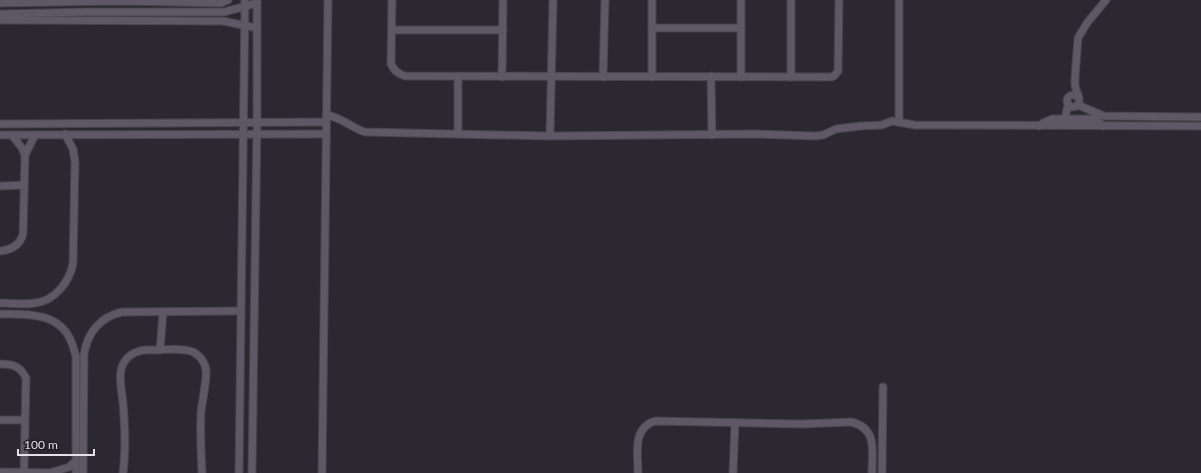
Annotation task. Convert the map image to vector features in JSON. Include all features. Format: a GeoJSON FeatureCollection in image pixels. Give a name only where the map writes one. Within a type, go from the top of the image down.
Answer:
{"type":"FeatureCollection","features":[{"type":"Feature","properties":{"kind":"street"},"geometry":{"type":"LineString","coordinates":[[120,0],[125,12]]}},
{"type":"Feature","properties":{"kind":"street"},"geometry":{"type":"LineString","coordinates":[[110,12],[120,0]]}},
{"type":"Feature","properties":{"kind":"street"},"geometry":{"type":"LineString","coordinates":[[0,3],[120,0],[221,3],[228,0]]}},
{"type":"Feature","properties":{"kind":"street"},"geometry":{"type":"LineString","coordinates":[[322,473],[328,0]]}},
{"type":"Feature","properties":{"kind":"street"},"geometry":{"type":"LineString","coordinates":[[392,0],[391,64],[394,70],[405,76],[458,77],[832,77],[838,71],[839,0]]}},
{"type":"Feature","properties":{"kind":"street"},"geometry":{"type":"LineString","coordinates":[[502,77],[503,0]]}},
{"type":"Feature","properties":{"kind":"street"},"geometry":{"type":"LineString","coordinates":[[550,136],[553,0]]}},
{"type":"Feature","properties":{"kind":"street"},"geometry":{"type":"LineString","coordinates":[[603,77],[605,0]]}},
{"type":"Feature","properties":{"kind":"street"},"geometry":{"type":"LineString","coordinates":[[652,0],[652,77]]}},
{"type":"Feature","properties":{"kind":"street"},"geometry":{"type":"LineString","coordinates":[[741,0],[741,77]]}},
{"type":"Feature","properties":{"kind":"street"},"geometry":{"type":"LineString","coordinates":[[791,0],[791,77]]}},
{"type":"Feature","properties":{"kind":"street"},"geometry":{"type":"LineString","coordinates":[[899,0],[899,122]]}},
{"type":"Feature","properties":{"kind":"street"},"geometry":{"type":"LineString","coordinates":[[1083,119],[1076,104],[1075,78],[1078,38],[1087,23],[1106,0]]}},
{"type":"Feature","properties":{"kind":"street"},"geometry":{"type":"LineString","coordinates":[[0,14],[87,12],[224,12],[245,4],[257,2],[257,123],[252,473]]}},
{"type":"Feature","properties":{"kind":"street"},"geometry":{"type":"LineString","coordinates":[[239,473],[245,4]]}},
{"type":"Feature","properties":{"kind":"street"},"geometry":{"type":"LineString","coordinates":[[87,12],[87,20]]}},
{"type":"Feature","properties":{"kind":"street"},"geometry":{"type":"LineString","coordinates":[[0,20],[222,21],[257,28]]}},
{"type":"Feature","properties":{"kind":"street"},"geometry":{"type":"LineString","coordinates":[[652,28],[741,28]]}},
{"type":"Feature","properties":{"kind":"street"},"geometry":{"type":"LineString","coordinates":[[392,30],[503,30]]}},
{"type":"Feature","properties":{"kind":"street"},"geometry":{"type":"LineString","coordinates":[[711,76],[712,135]]}},
{"type":"Feature","properties":{"kind":"street"},"geometry":{"type":"LineString","coordinates":[[458,77],[458,134]]}},
{"type":"Feature","properties":{"kind":"street"},"geometry":{"type":"LineString","coordinates":[[1065,119],[1066,109],[1076,104],[1104,116],[1201,117]]}},
{"type":"Feature","properties":{"kind":"street"},"geometry":{"type":"LineString","coordinates":[[0,124],[257,123],[340,118],[358,130],[365,132],[550,136],[755,134],[816,136],[823,135],[840,128],[882,125],[892,121],[915,125],[1201,126]]}},
{"type":"Feature","properties":{"kind":"street"},"geometry":{"type":"LineString","coordinates":[[1039,126],[1043,122],[1052,119],[1096,119],[1103,126]]}},
{"type":"Feature","properties":{"kind":"street"},"geometry":{"type":"LineString","coordinates":[[159,123],[159,134]]}},
{"type":"Feature","properties":{"kind":"street"},"geometry":{"type":"LineString","coordinates":[[0,303],[35,304],[45,300],[61,289],[72,272],[74,262],[75,162],[73,149],[64,134]]}},
{"type":"Feature","properties":{"kind":"street"},"geometry":{"type":"LineString","coordinates":[[0,135],[326,134]]}},
{"type":"Feature","properties":{"kind":"street"},"geometry":{"type":"LineString","coordinates":[[12,135],[22,148],[25,155]]}},
{"type":"Feature","properties":{"kind":"street"},"geometry":{"type":"LineString","coordinates":[[0,251],[14,247],[22,239],[25,155],[35,135]]}},
{"type":"Feature","properties":{"kind":"street"},"geometry":{"type":"LineString","coordinates":[[0,186],[24,185]]}},
{"type":"Feature","properties":{"kind":"street"},"geometry":{"type":"LineString","coordinates":[[84,473],[84,355],[88,339],[94,329],[102,321],[122,312],[240,311]]}},
{"type":"Feature","properties":{"kind":"street"},"geometry":{"type":"LineString","coordinates":[[160,350],[163,312]]}},
{"type":"Feature","properties":{"kind":"street"},"geometry":{"type":"LineString","coordinates":[[0,314],[29,314],[46,317],[60,326],[71,339],[76,356],[76,473]]}},
{"type":"Feature","properties":{"kind":"street"},"geometry":{"type":"LineString","coordinates":[[123,473],[124,421],[121,370],[124,362],[130,355],[138,351],[160,350],[190,350],[202,358],[205,365],[206,372],[201,416],[202,473]]}},
{"type":"Feature","properties":{"kind":"street"},"geometry":{"type":"LineString","coordinates":[[0,364],[15,365],[22,370],[26,378],[24,472]]}},
{"type":"Feature","properties":{"kind":"street"},"geometry":{"type":"LineString","coordinates":[[882,473],[883,387]]}},
{"type":"Feature","properties":{"kind":"street"},"geometry":{"type":"LineString","coordinates":[[0,420],[24,420]]}},
{"type":"Feature","properties":{"kind":"street"},"geometry":{"type":"LineString","coordinates":[[638,473],[638,436],[640,431],[649,422],[655,421],[801,424],[851,422],[867,430],[872,441],[872,473]]}},
{"type":"Feature","properties":{"kind":"street"},"geometry":{"type":"LineString","coordinates":[[733,473],[735,423]]}},
{"type":"Feature","properties":{"kind":"street"},"geometry":{"type":"LineString","coordinates":[[0,472],[55,473],[68,467],[76,461]]}}]}
